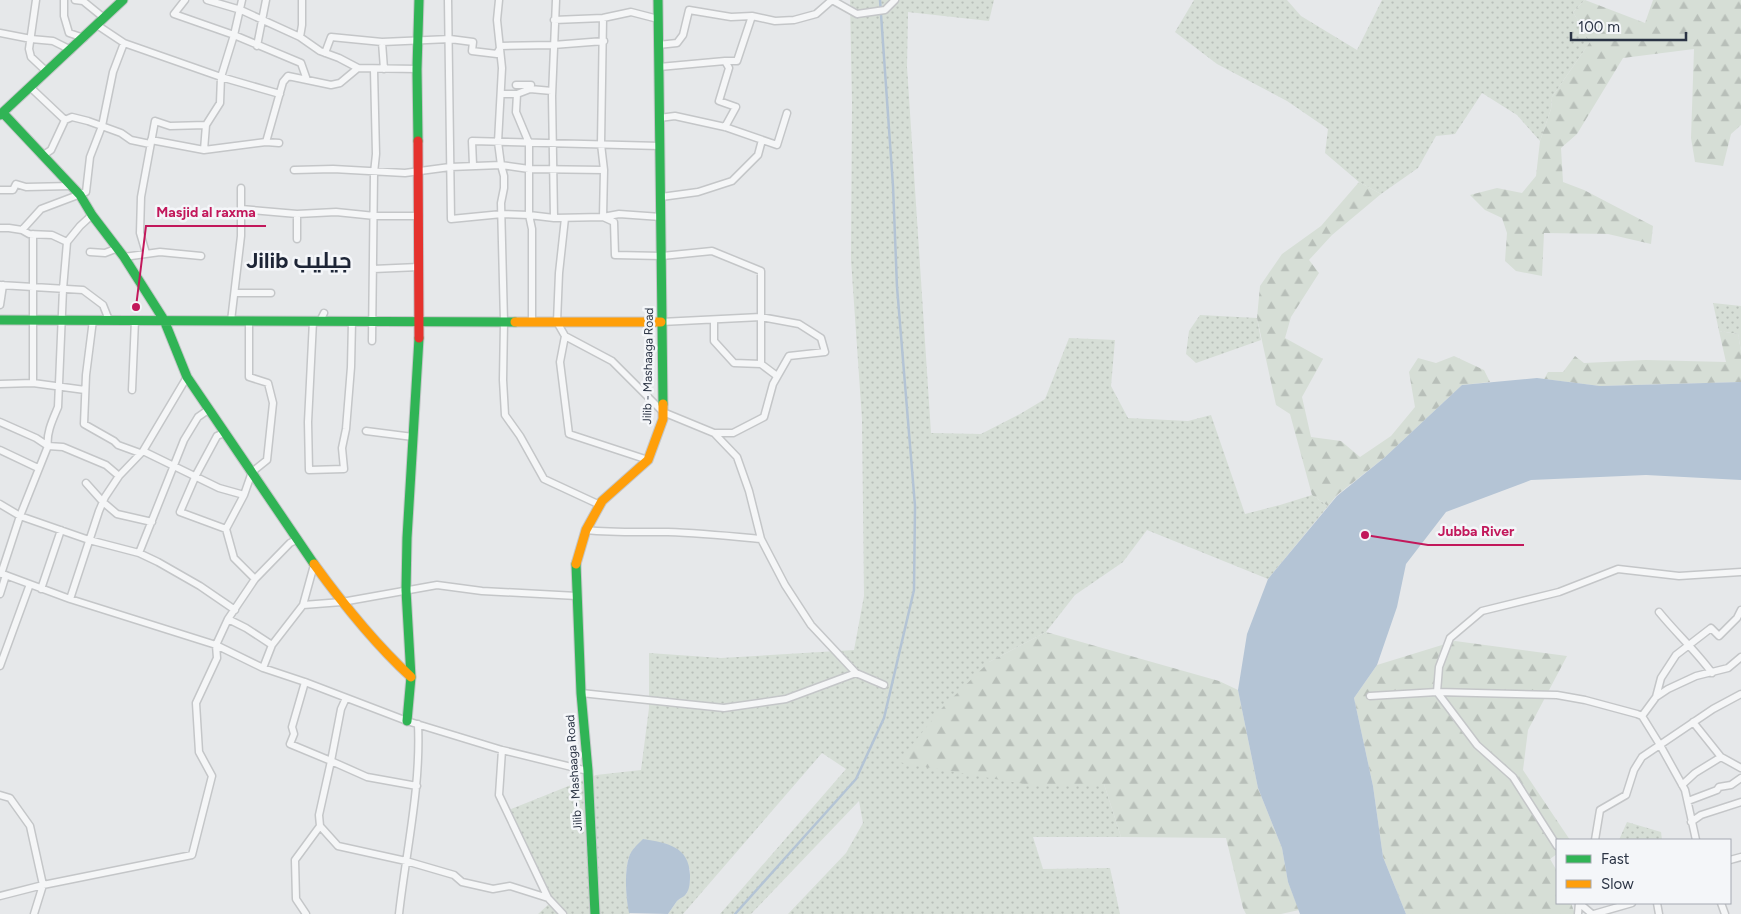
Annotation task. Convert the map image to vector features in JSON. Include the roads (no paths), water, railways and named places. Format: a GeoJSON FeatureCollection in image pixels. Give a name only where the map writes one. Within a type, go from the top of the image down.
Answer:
{"type":"FeatureCollection","features":[{"type":"Feature","properties":{"kind":"street"},"geometry":{"type":"LineString","coordinates":[[36,0],[29,49],[31,57],[47,72]]}},
{"type":"Feature","properties":{"kind":"street"},"geometry":{"type":"LineString","coordinates":[[64,0],[64,16],[69,33],[84,38]]}},
{"type":"Feature","properties":{"kind":"street"},"geometry":{"type":"LineString","coordinates":[[75,0],[83,1],[104,18]]}},
{"type":"Feature","properties":{"kind":"street"},"geometry":{"type":"LineString","coordinates":[[123,0],[1,114],[80,195],[92,215],[118,248],[164,320],[187,377],[314,565],[342,602],[386,654],[411,677]]}},
{"type":"Feature","properties":{"kind":"street"},"geometry":{"type":"LineString","coordinates":[[185,0],[174,14],[234,35],[302,63],[307,80]]}},
{"type":"Feature","properties":{"kind":"street"},"geometry":{"type":"LineString","coordinates":[[207,0],[262,18],[300,37],[320,51],[358,68],[374,70],[417,69]]}},
{"type":"Feature","properties":{"kind":"street"},"geometry":{"type":"LineString","coordinates":[[204,150],[206,125],[220,103],[221,76],[241,10],[242,0]]}},
{"type":"Feature","properties":{"kind":"street"},"geometry":{"type":"LineString","coordinates":[[258,46],[266,0]]}},
{"type":"Feature","properties":{"kind":"street"},"geometry":{"type":"LineString","coordinates":[[300,37],[302,0]]}},
{"type":"Feature","properties":{"kind":"street"},"geometry":{"type":"LineString","coordinates":[[407,721],[411,677],[406,590],[420,321],[417,69],[419,0]]}},
{"type":"Feature","properties":{"kind":"street"},"geometry":{"type":"LineString","coordinates":[[448,0],[451,219],[502,214],[554,218],[603,217],[619,214],[661,217]]}},
{"type":"Feature","properties":{"kind":"street"},"geometry":{"type":"LineString","coordinates":[[499,0],[497,20],[501,46],[502,94],[498,142],[504,176],[501,203],[505,415],[520,436],[544,479],[600,505]]}},
{"type":"Feature","properties":{"kind":"street"},"geometry":{"type":"LineString","coordinates":[[554,218],[552,90],[556,0]]}},
{"type":"Feature","properties":{"kind":"street","name":"Jilib - Mashaaga Road"},"geometry":{"type":"LineString","coordinates":[[595,914],[575,567],[586,530],[602,500],[648,460],[660,430],[663,412],[658,0]]}},
{"type":"Feature","properties":{"kind":"street"},"geometry":{"type":"LineString","coordinates":[[658,45],[677,43],[684,36],[689,10],[731,17],[752,16],[775,21],[794,20],[816,14],[832,0],[857,14],[885,10],[895,0]]}},
{"type":"Feature","properties":{"kind":"street"},"geometry":{"type":"LineString","coordinates":[[554,20],[603,18],[631,12],[658,19]]}},
{"type":"Feature","properties":{"kind":"street"},"geometry":{"type":"LineString","coordinates":[[659,67],[737,61],[752,16]]}},
{"type":"Feature","properties":{"kind":"street"},"geometry":{"type":"LineString","coordinates":[[603,18],[601,144],[604,170],[603,217]]}},
{"type":"Feature","properties":{"kind":"street"},"geometry":{"type":"LineString","coordinates":[[97,25],[124,42],[221,76],[280,94]]}},
{"type":"Feature","properties":{"kind":"street"},"geometry":{"type":"LineString","coordinates":[[0,33],[53,41],[71,50]]}},
{"type":"Feature","properties":{"kind":"street"},"geometry":{"type":"LineString","coordinates":[[325,53],[331,38],[382,42],[450,39],[473,42],[472,51],[497,54],[501,46]]}},
{"type":"Feature","properties":{"kind":"street"},"geometry":{"type":"LineString","coordinates":[[501,46],[553,45],[604,41]]}},
{"type":"Feature","properties":{"kind":"street"},"geometry":{"type":"LineString","coordinates":[[22,230],[41,208],[86,192],[90,157],[102,126],[113,72],[124,42]]}},
{"type":"Feature","properties":{"kind":"street"},"geometry":{"type":"LineString","coordinates":[[382,42],[384,69]]}},
{"type":"Feature","properties":{"kind":"street"},"geometry":{"type":"LineString","coordinates":[[725,61],[729,68],[719,101],[736,106],[725,127]]}},
{"type":"Feature","properties":{"kind":"street"},"geometry":{"type":"LineString","coordinates":[[266,142],[284,80],[288,76],[325,85],[336,85],[358,68]]}},
{"type":"Feature","properties":{"kind":"street"},"geometry":{"type":"LineString","coordinates":[[372,341],[375,216],[374,173],[376,154],[374,70]]}},
{"type":"Feature","properties":{"kind":"street"},"geometry":{"type":"LineString","coordinates":[[516,85],[531,85],[530,89]]}},
{"type":"Feature","properties":{"kind":"street"},"geometry":{"type":"LineString","coordinates":[[30,87],[65,120]]}},
{"type":"Feature","properties":{"kind":"street"},"geometry":{"type":"LineString","coordinates":[[502,94],[517,94],[530,89],[552,90]]}},
{"type":"Feature","properties":{"kind":"street"},"geometry":{"type":"LineString","coordinates":[[517,94],[516,112],[529,143],[529,215],[532,228],[532,322]]}},
{"type":"Feature","properties":{"kind":"street"},"geometry":{"type":"LineString","coordinates":[[660,118],[675,116],[725,127],[777,145],[787,113]]}},
{"type":"Feature","properties":{"kind":"street"},"geometry":{"type":"LineString","coordinates":[[42,156],[51,150],[65,120],[72,117],[121,133],[131,140],[204,150],[266,142],[279,143]]}},
{"type":"Feature","properties":{"kind":"street"},"geometry":{"type":"LineString","coordinates":[[146,253],[140,233],[141,198],[155,121],[170,126],[206,125]]}},
{"type":"Feature","properties":{"kind":"street"},"geometry":{"type":"LineString","coordinates":[[661,197],[698,192],[732,181],[758,155],[762,140]]}},
{"type":"Feature","properties":{"kind":"street"},"geometry":{"type":"LineString","coordinates":[[473,165],[472,141],[660,146]]}},
{"type":"Feature","properties":{"kind":"street"},"geometry":{"type":"LineString","coordinates":[[294,170],[333,169],[374,173],[419,172],[473,165],[501,165],[529,169],[604,170]]}},
{"type":"Feature","properties":{"kind":"street"},"geometry":{"type":"LineString","coordinates":[[0,190],[13,190],[16,184],[26,187],[72,186]]}},
{"type":"Feature","properties":{"kind":"street"},"geometry":{"type":"LineString","coordinates":[[231,321],[240,236],[241,188]]}},
{"type":"Feature","properties":{"kind":"street"},"geometry":{"type":"LineString","coordinates":[[240,210],[297,214],[336,212],[375,216],[419,216]]}},
{"type":"Feature","properties":{"kind":"street"},"geometry":{"type":"LineString","coordinates":[[297,214],[297,239]]}},
{"type":"Feature","properties":{"kind":"street"},"geometry":{"type":"LineString","coordinates":[[0,594],[2,574],[20,516],[48,446],[47,441],[51,424],[58,407],[63,289],[68,242],[76,230],[92,215]]}},
{"type":"Feature","properties":{"kind":"street"},"geometry":{"type":"LineString","coordinates":[[603,217],[614,222],[616,255],[662,256],[712,251],[761,271],[761,364]]}},
{"type":"Feature","properties":{"kind":"street"},"geometry":{"type":"LineString","coordinates":[[565,218],[559,272],[557,322],[565,336],[612,361],[663,412],[714,433],[737,457],[749,491],[760,539],[785,585],[811,625],[856,673],[884,685]]}},
{"type":"Feature","properties":{"kind":"street"},"geometry":{"type":"LineString","coordinates":[[0,228],[22,230],[29,234],[52,235],[68,242]]}},
{"type":"Feature","properties":{"kind":"street"},"geometry":{"type":"LineString","coordinates":[[33,384],[34,234]]}},
{"type":"Feature","properties":{"kind":"street"},"geometry":{"type":"LineString","coordinates":[[90,252],[104,253],[118,248]]}},
{"type":"Feature","properties":{"kind":"street"},"geometry":{"type":"LineString","coordinates":[[124,257],[160,252],[201,256]]}},
{"type":"Feature","properties":{"kind":"street"},"geometry":{"type":"LineString","coordinates":[[373,269],[419,267]]}},
{"type":"Feature","properties":{"kind":"street"},"geometry":{"type":"LineString","coordinates":[[0,305],[2,285],[83,290],[103,305],[109,320]]}},
{"type":"Feature","properties":{"kind":"street"},"geometry":{"type":"LineString","coordinates":[[235,293],[271,294]]}},
{"type":"Feature","properties":{"kind":"street"},"geometry":{"type":"LineString","coordinates":[[0,320],[249,321],[319,318],[352,321],[661,322],[761,317],[799,324],[821,338],[825,352],[789,356],[773,384],[764,417],[733,432],[714,433]]}},
{"type":"Feature","properties":{"kind":"street"},"geometry":{"type":"LineString","coordinates":[[319,318],[308,422],[309,470],[344,469],[342,448],[346,429],[352,321]]}},
{"type":"Feature","properties":{"kind":"street"},"geometry":{"type":"LineString","coordinates":[[93,320],[85,390],[84,424],[118,445],[141,452],[196,475],[219,488],[244,495]]}},
{"type":"Feature","properties":{"kind":"street"},"geometry":{"type":"LineString","coordinates":[[132,390],[135,320]]}},
{"type":"Feature","properties":{"kind":"street"},"geometry":{"type":"LineString","coordinates":[[714,320],[714,341],[734,363],[761,364],[777,376]]}},
{"type":"Feature","properties":{"kind":"street"},"geometry":{"type":"LineString","coordinates":[[249,321],[249,377],[268,383],[273,403],[267,460],[252,472],[244,495],[226,529],[234,558],[255,579]]}},
{"type":"Feature","properties":{"kind":"street"},"geometry":{"type":"LineString","coordinates":[[565,336],[560,362],[569,434],[648,460]]}},
{"type":"Feature","properties":{"kind":"street"},"geometry":{"type":"LineString","coordinates":[[70,599],[89,540],[104,502],[119,476],[141,452],[187,377]]}},
{"type":"Feature","properties":{"kind":"street"},"geometry":{"type":"LineString","coordinates":[[0,384],[33,384],[85,390]]}},
{"type":"Feature","properties":{"kind":"street"},"geometry":{"type":"LineString","coordinates":[[139,553],[175,467],[184,440],[198,416],[208,410]]}},
{"type":"Feature","properties":{"kind":"street"},"geometry":{"type":"LineString","coordinates":[[0,422],[36,438],[48,446],[63,447],[104,464],[119,476]]}},
{"type":"Feature","properties":{"kind":"street"},"geometry":{"type":"LineString","coordinates":[[366,431],[413,437]]}},
{"type":"Feature","properties":{"kind":"street"},"geometry":{"type":"LineString","coordinates":[[224,433],[217,436],[196,475],[180,512],[226,529]]}},
{"type":"Feature","properties":{"kind":"street"},"geometry":{"type":"LineString","coordinates":[[0,450],[38,468]]}},
{"type":"Feature","properties":{"kind":"street"},"geometry":{"type":"LineString","coordinates":[[86,483],[117,514],[152,522]]}},
{"type":"Feature","properties":{"kind":"street"},"geometry":{"type":"LineString","coordinates":[[0,504],[20,516],[89,540],[139,553],[193,582],[235,610]]}},
{"type":"Feature","properties":{"kind":"street"},"geometry":{"type":"LineString","coordinates":[[41,589],[61,530]]}},
{"type":"Feature","properties":{"kind":"street"},"geometry":{"type":"LineString","coordinates":[[586,530],[610,533],[724,534],[760,539]]}},
{"type":"Feature","properties":{"kind":"street"},"geometry":{"type":"LineString","coordinates":[[0,896],[43,885],[192,855],[212,776],[199,752],[196,703],[217,658],[216,645],[228,619],[255,579],[290,543],[298,539]]}},
{"type":"Feature","properties":{"kind":"street"},"geometry":{"type":"LineString","coordinates":[[264,668],[272,644],[303,605],[314,565]]}},
{"type":"Feature","properties":{"kind":"street"},"geometry":{"type":"LineString","coordinates":[[1556,844],[1513,777],[1477,745],[1436,692],[1439,667],[1450,638],[1482,611],[1559,592],[1618,569],[1679,576],[1741,572]]}},
{"type":"Feature","properties":{"kind":"street"},"geometry":{"type":"LineString","coordinates":[[2,574],[70,599],[216,645],[264,668],[407,721],[502,750],[588,771]]}},
{"type":"Feature","properties":{"kind":"street"},"geometry":{"type":"LineString","coordinates":[[0,666],[30,584]]}},
{"type":"Feature","properties":{"kind":"street"},"geometry":{"type":"LineString","coordinates":[[303,605],[342,602],[437,585],[482,591],[577,596]]}},
{"type":"Feature","properties":{"kind":"street"},"geometry":{"type":"LineString","coordinates":[[1656,698],[1661,678],[1676,655],[1711,628],[1719,636],[1737,618],[1741,610]]}},
{"type":"Feature","properties":{"kind":"street"},"geometry":{"type":"LineString","coordinates":[[1660,612],[1712,673]]}},
{"type":"Feature","properties":{"kind":"street"},"geometry":{"type":"LineString","coordinates":[[228,619],[272,644]]}},
{"type":"Feature","properties":{"kind":"street"},"geometry":{"type":"LineString","coordinates":[[1642,716],[1656,698],[1668,689],[1696,676],[1728,668],[1741,657]]}},
{"type":"Feature","properties":{"kind":"street"},"geometry":{"type":"LineString","coordinates":[[581,693],[724,708],[786,699],[856,673]]}},
{"type":"Feature","properties":{"kind":"street"},"geometry":{"type":"LineString","coordinates":[[305,682],[292,727],[294,734],[290,744],[367,777],[417,786]]}},
{"type":"Feature","properties":{"kind":"street"},"geometry":{"type":"LineString","coordinates":[[1370,696],[1436,692],[1557,695],[1585,700],[1642,716],[1682,785],[1688,801],[1696,839]]}},
{"type":"Feature","properties":{"kind":"street"},"geometry":{"type":"LineString","coordinates":[[1595,839],[1600,810],[1626,795],[1634,770],[1642,757],[1713,709],[1741,694]]}},
{"type":"Feature","properties":{"kind":"street"},"geometry":{"type":"LineString","coordinates":[[346,698],[341,709],[319,815],[320,826],[338,846],[406,861],[454,875],[462,882],[493,888],[510,886],[548,898]]}},
{"type":"Feature","properties":{"kind":"street"},"geometry":{"type":"LineString","coordinates":[[1693,722],[1722,758],[1741,768]]}},
{"type":"Feature","properties":{"kind":"street"},"geometry":{"type":"LineString","coordinates":[[399,914],[417,786],[418,724]]}},
{"type":"Feature","properties":{"kind":"street"},"geometry":{"type":"LineString","coordinates":[[502,750],[498,795],[548,898],[563,914]]}},
{"type":"Feature","properties":{"kind":"street"},"geometry":{"type":"LineString","coordinates":[[1682,785],[1695,773],[1722,758]]}},
{"type":"Feature","properties":{"kind":"street"},"geometry":{"type":"LineString","coordinates":[[1688,801],[1717,790],[1719,787],[1731,785],[1741,778]]}},
{"type":"Feature","properties":{"kind":"street"},"geometry":{"type":"LineString","coordinates":[[0,795],[10,798],[30,826],[43,885],[34,914]]}},
{"type":"Feature","properties":{"kind":"street"},"geometry":{"type":"LineString","coordinates":[[1691,822],[1701,816],[1741,802]]}},
{"type":"Feature","properties":{"kind":"street"},"geometry":{"type":"LineString","coordinates":[[306,914],[296,899],[295,860],[320,826]]}},
{"type":"Feature","properties":{"kind":"street"},"geometry":{"type":"LineString","coordinates":[[1580,904],[1593,914],[1628,904]]}},
{"type":"Feature","properties":{"kind":"water"},"geometry":{"type":"Polygon","coordinates":[[[1537,378],[1600,386],[1741,382],[1741,480],[1646,475],[1531,480],[1446,512],[1406,564],[1397,607],[1377,665],[1354,698],[1373,786],[1383,857],[1406,914],[1300,914],[1288,882],[1282,848],[1258,788],[1238,690],[1247,634],[1268,579],[1337,496],[1384,458],[1462,385],[1537,378]]]}},
{"type":"Feature","properties":{"kind":"water"},"geometry":{"type":"Polygon","coordinates":[[[643,839],[660,842],[675,848],[686,858],[689,865],[690,885],[688,890],[668,914],[629,913],[626,885],[627,863],[631,852],[643,839]]]}},
{"type":"Feature","properties":{"kind":"waterway"},"geometry":{"type":"LineString","coordinates":[[735,914],[856,779],[884,718],[914,590],[915,506],[897,287],[893,186],[880,0]]}},
{"type":"Feature","properties":{"kind":"place","name":"Masjid al raxma"},"geometry":{"type":"Point","coordinates":[136,307]}},
{"type":"Feature","properties":{"kind":"place","name":"Jubba River"},"geometry":{"type":"Point","coordinates":[1365,535]}},
{"type":"Feature","properties":{"kind":"district","name":"Jilib جيليب"},"geometry":{"type":"Point","coordinates":[299,260]}}]}
